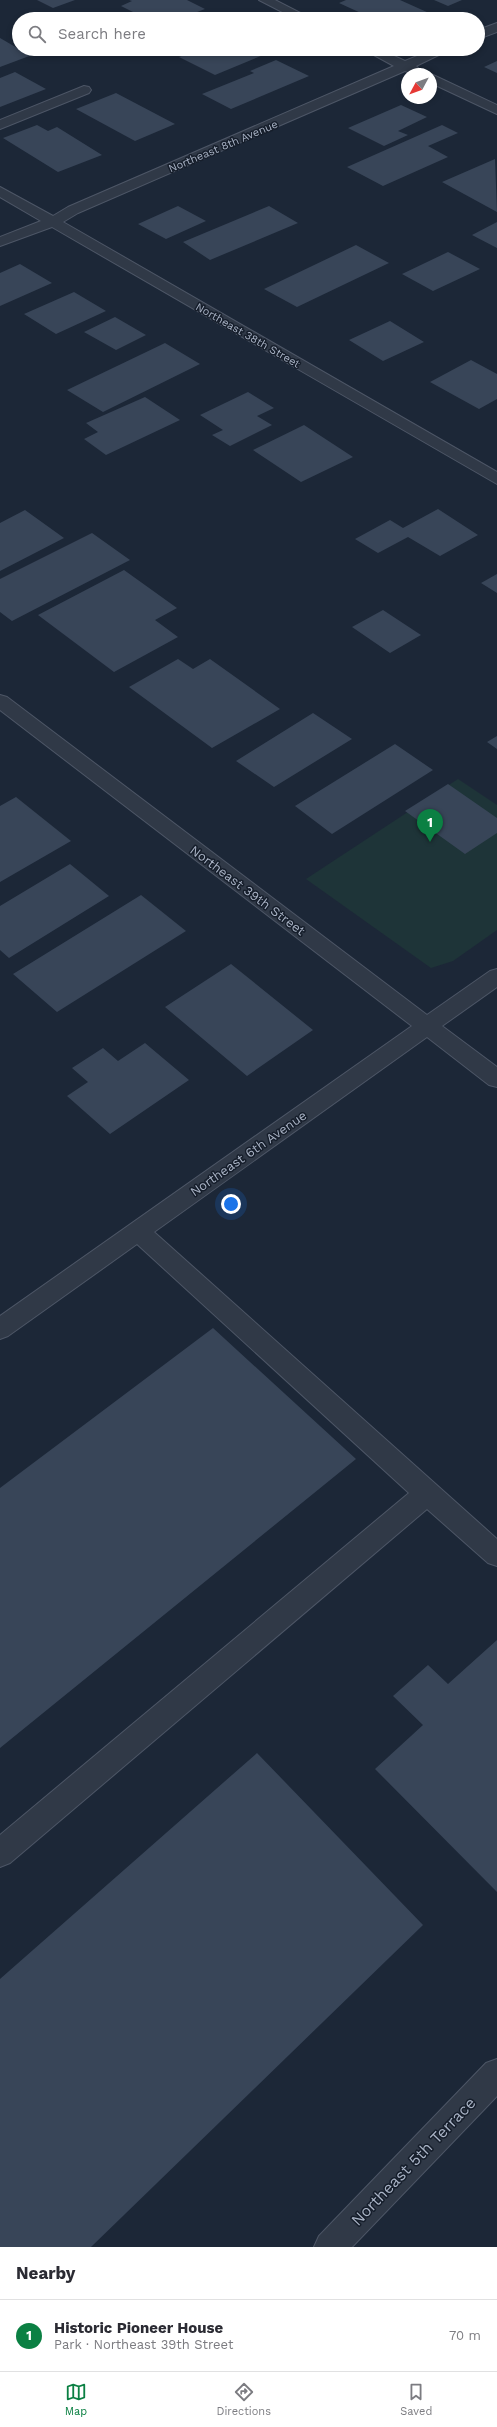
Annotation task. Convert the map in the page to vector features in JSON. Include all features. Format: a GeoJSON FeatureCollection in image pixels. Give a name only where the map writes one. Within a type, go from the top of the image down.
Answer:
{"type":"FeatureCollection","features":[{"type":"Feature","properties":{"kind":"street"},"geometry":{"type":"LineString","coordinates":[[265,0],[291,12]]}},
{"type":"Feature","properties":{"kind":"street"},"geometry":{"type":"LineString","coordinates":[[485,32],[497,27]]}},
{"type":"Feature","properties":{"kind":"street"},"geometry":{"type":"LineString","coordinates":[[384,56],[409,68]]}},
{"type":"Feature","properties":{"kind":"street","name":"Northeast 8th Avenue"},"geometry":{"type":"LineString","coordinates":[[0,242],[54,221],[73,210],[429,56]]}},
{"type":"Feature","properties":{"kind":"street"},"geometry":{"type":"LineString","coordinates":[[437,81],[497,110]]}},
{"type":"Feature","properties":{"kind":"street"},"geometry":{"type":"LineString","coordinates":[[0,124],[84,90]]}},
{"type":"Feature","properties":{"kind":"street","name":"Northeast 38th Street"},"geometry":{"type":"LineString","coordinates":[[0,191],[497,479]]}},
{"type":"Feature","properties":{"kind":"street","name":"Northeast 39th Street"},"geometry":{"type":"LineString","coordinates":[[0,700],[497,1078]]}},
{"type":"Feature","properties":{"kind":"street","name":"Northeast 6th Avenue"},"geometry":{"type":"LineString","coordinates":[[0,1329],[497,976]]}},
{"type":"Feature","properties":{"kind":"street"},"geometry":{"type":"LineString","coordinates":[[138,1232],[497,1555]]}},
{"type":"Feature","properties":{"kind":"street"},"geometry":{"type":"LineString","coordinates":[[0,1852],[427,1493]]}},
{"type":"Feature","properties":{"kind":"street","name":"Northeast 5th Terrace"},"geometry":{"type":"LineString","coordinates":[[330,2247],[497,2074]]}},
{"type":"Feature","properties":{"kind":"green space"},"geometry":{"type":"Polygon","coordinates":[[[458,779],[497,805],[497,930],[453,961],[431,968],[306,879],[458,779]]]}},
{"type":"Feature","properties":{"kind":"building"},"geometry":{"type":"Polygon","coordinates":[[[37,0],[75,0],[53,8],[37,0]]]}},
{"type":"Feature","properties":{"kind":"building"},"geometry":{"type":"Polygon","coordinates":[[[129,0],[187,0],[205,9],[197,12],[133,12],[121,6],[132,1],[129,0]]]}},
{"type":"Feature","properties":{"kind":"building"},"geometry":{"type":"Polygon","coordinates":[[[346,0],[400,0],[427,12],[359,12],[339,3],[346,0]]]}},
{"type":"Feature","properties":{"kind":"building"},"geometry":{"type":"Polygon","coordinates":[[[434,0],[462,0],[448,6],[434,0]]]}},
{"type":"Feature","properties":{"kind":"building"},"geometry":{"type":"Polygon","coordinates":[[[0,38],[12,45],[12,56],[29,56],[0,67],[0,38]]]}},
{"type":"Feature","properties":{"kind":"building"},"geometry":{"type":"Polygon","coordinates":[[[182,56],[261,56],[215,75],[179,57],[182,56]]]}},
{"type":"Feature","properties":{"kind":"building"},"geometry":{"type":"Polygon","coordinates":[[[276,60],[309,76],[231,109],[202,94],[254,73],[250,71],[276,60]]]}},
{"type":"Feature","properties":{"kind":"building"},"geometry":{"type":"Polygon","coordinates":[[[497,61],[497,73],[484,67],[497,61]]]}},
{"type":"Feature","properties":{"kind":"building"},"geometry":{"type":"Polygon","coordinates":[[[15,72],[46,89],[0,107],[0,78],[15,72]]]}},
{"type":"Feature","properties":{"kind":"building"},"geometry":{"type":"Polygon","coordinates":[[[116,93],[175,124],[135,141],[76,109],[116,93]]]}},
{"type":"Feature","properties":{"kind":"building"},"geometry":{"type":"Polygon","coordinates":[[[401,105],[427,117],[398,131],[408,135],[384,146],[348,128],[401,105]]]}},
{"type":"Feature","properties":{"kind":"building"},"geometry":{"type":"Polygon","coordinates":[[[37,125],[48,131],[57,127],[102,155],[58,172],[3,138],[37,125]]]}},
{"type":"Feature","properties":{"kind":"building"},"geometry":{"type":"Polygon","coordinates":[[[442,125],[458,133],[428,146],[448,157],[383,186],[347,167],[442,125]]]}},
{"type":"Feature","properties":{"kind":"building"},"geometry":{"type":"Polygon","coordinates":[[[495,159],[497,212],[442,182],[495,159]]]}},
{"type":"Feature","properties":{"kind":"building"},"geometry":{"type":"Polygon","coordinates":[[[178,206],[206,221],[166,239],[138,224],[178,206]]]}},
{"type":"Feature","properties":{"kind":"building"},"geometry":{"type":"Polygon","coordinates":[[[269,206],[298,223],[210,260],[183,242],[269,206]]]}},
{"type":"Feature","properties":{"kind":"building"},"geometry":{"type":"Polygon","coordinates":[[[497,222],[497,248],[472,235],[497,222]]]}},
{"type":"Feature","properties":{"kind":"building"},"geometry":{"type":"Polygon","coordinates":[[[356,245],[389,263],[297,307],[264,289],[356,245]]]}},
{"type":"Feature","properties":{"kind":"building"},"geometry":{"type":"Polygon","coordinates":[[[448,252],[480,269],[433,291],[402,274],[448,252]]]}},
{"type":"Feature","properties":{"kind":"building"},"geometry":{"type":"Polygon","coordinates":[[[20,264],[52,283],[0,306],[0,273],[20,264]]]}},
{"type":"Feature","properties":{"kind":"building"},"geometry":{"type":"Polygon","coordinates":[[[74,292],[106,311],[56,334],[24,314],[74,292]]]}},
{"type":"Feature","properties":{"kind":"building"},"geometry":{"type":"Polygon","coordinates":[[[115,317],[146,335],[116,350],[84,332],[115,317]]]}},
{"type":"Feature","properties":{"kind":"building"},"geometry":{"type":"Polygon","coordinates":[[[390,321],[424,342],[383,361],[349,340],[390,321]]]}},
{"type":"Feature","properties":{"kind":"building"},"geometry":{"type":"Polygon","coordinates":[[[165,343],[200,364],[103,412],[67,390],[165,343]]]}},
{"type":"Feature","properties":{"kind":"building"},"geometry":{"type":"Polygon","coordinates":[[[471,360],[497,374],[497,399],[479,409],[430,382],[471,360]]]}},
{"type":"Feature","properties":{"kind":"building"},"geometry":{"type":"Polygon","coordinates":[[[248,392],[274,408],[257,416],[272,425],[230,446],[212,435],[223,430],[200,415],[248,392]]]}},
{"type":"Feature","properties":{"kind":"building"},"geometry":{"type":"Polygon","coordinates":[[[145,397],[180,420],[106,455],[84,439],[98,432],[86,423],[145,397]]]}},
{"type":"Feature","properties":{"kind":"building"},"geometry":{"type":"Polygon","coordinates":[[[304,425],[353,457],[301,482],[253,450],[304,425]]]}},
{"type":"Feature","properties":{"kind":"building"},"geometry":{"type":"Polygon","coordinates":[[[438,509],[478,535],[440,556],[408,537],[378,553],[355,539],[390,520],[403,528],[438,509]]]}},
{"type":"Feature","properties":{"kind":"building"},"geometry":{"type":"Polygon","coordinates":[[[25,510],[64,538],[0,571],[0,523],[25,510]]]}},
{"type":"Feature","properties":{"kind":"building"},"geometry":{"type":"Polygon","coordinates":[[[92,533],[130,560],[12,621],[0,612],[0,579],[92,533]]]}},
{"type":"Feature","properties":{"kind":"building"},"geometry":{"type":"Polygon","coordinates":[[[124,570],[177,608],[155,620],[178,637],[114,672],[38,615],[124,570]]]}},
{"type":"Feature","properties":{"kind":"building"},"geometry":{"type":"Polygon","coordinates":[[[497,574],[497,593],[481,583],[497,574]]]}},
{"type":"Feature","properties":{"kind":"building"},"geometry":{"type":"Polygon","coordinates":[[[383,610],[421,635],[390,653],[352,627],[383,610]]]}},
{"type":"Feature","properties":{"kind":"building"},"geometry":{"type":"Polygon","coordinates":[[[178,659],[193,669],[210,659],[280,709],[212,748],[129,687],[178,659]]]}},
{"type":"Feature","properties":{"kind":"building"},"geometry":{"type":"Polygon","coordinates":[[[313,713],[352,739],[274,787],[236,761],[313,713]]]}},
{"type":"Feature","properties":{"kind":"building"},"geometry":{"type":"Polygon","coordinates":[[[497,736],[497,749],[487,742],[497,736]]]}},
{"type":"Feature","properties":{"kind":"building"},"geometry":{"type":"Polygon","coordinates":[[[395,744],[433,770],[332,834],[295,806],[395,744]]]}},
{"type":"Feature","properties":{"kind":"building"},"geometry":{"type":"Polygon","coordinates":[[[448,784],[497,818],[497,833],[465,854],[405,811],[448,784]]]}},
{"type":"Feature","properties":{"kind":"building"},"geometry":{"type":"Polygon","coordinates":[[[16,797],[71,841],[0,882],[0,806],[16,797]]]}},
{"type":"Feature","properties":{"kind":"building"},"geometry":{"type":"Polygon","coordinates":[[[70,864],[109,896],[9,958],[0,950],[0,906],[70,864]]]}},
{"type":"Feature","properties":{"kind":"building"},"geometry":{"type":"Polygon","coordinates":[[[141,895],[186,931],[57,1012],[13,974],[141,895]]]}},
{"type":"Feature","properties":{"kind":"building"},"geometry":{"type":"Polygon","coordinates":[[[231,964],[313,1030],[247,1076],[165,1007],[231,964]]]}},
{"type":"Feature","properties":{"kind":"building"},"geometry":{"type":"Polygon","coordinates":[[[145,1043],[189,1080],[110,1134],[67,1096],[88,1082],[72,1068],[103,1048],[118,1061],[145,1043]]]}},
{"type":"Feature","properties":{"kind":"building"},"geometry":{"type":"Polygon","coordinates":[[[213,1328],[356,1459],[0,1748],[0,1488],[213,1328]]]}},
{"type":"Feature","properties":{"kind":"building"},"geometry":{"type":"Polygon","coordinates":[[[497,1640],[497,1892],[375,1769],[423,1725],[393,1696],[428,1665],[448,1684],[497,1640]]]}},
{"type":"Feature","properties":{"kind":"building"},"geometry":{"type":"Polygon","coordinates":[[[257,1753],[423,1925],[91,2247],[0,2247],[0,1979],[257,1753]]]}},
{"type":"Feature","properties":{"kind":"place","name":"Historic Pioneer House"},"geometry":{"type":"Point","coordinates":[430,842]}}]}
